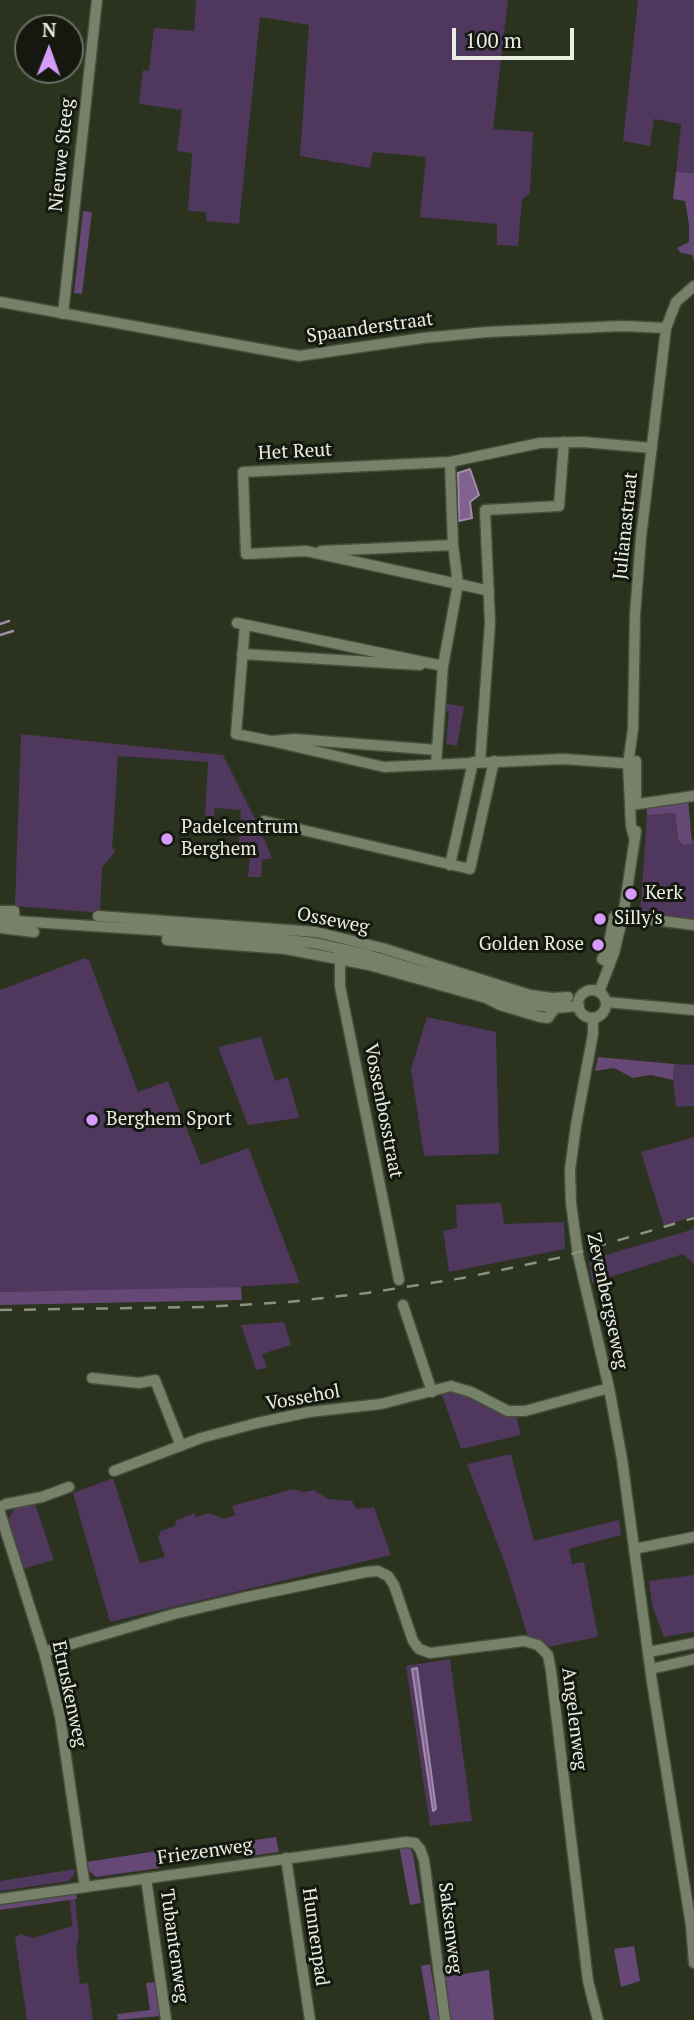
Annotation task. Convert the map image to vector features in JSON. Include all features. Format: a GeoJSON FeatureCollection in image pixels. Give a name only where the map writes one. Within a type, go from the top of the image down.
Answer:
{"type":"FeatureCollection","features":[{"type":"Feature","properties":{"kind":"street","name":"Nieuwe Steeg"},"geometry":{"type":"LineString","coordinates":[[63,314],[97,0]]}},
{"type":"Feature","properties":{"kind":"street","name":"Julianastraat"},"geometry":{"type":"LineString","coordinates":[[599,992],[611,964],[601,959],[608,949],[614,917],[623,916],[634,837],[632,764],[637,581],[666,328],[676,302],[694,286]]}},
{"type":"Feature","properties":{"kind":"street","name":"Spaanderstraat"},"geometry":{"type":"LineString","coordinates":[[0,302],[299,356],[423,338],[487,332],[622,326],[666,328]]}},
{"type":"Feature","properties":{"kind":"street"},"geometry":{"type":"LineString","coordinates":[[450,865],[477,762],[490,623],[485,510],[559,506],[564,442]]}},
{"type":"Feature","properties":{"kind":"street","name":"Het Reut"},"geometry":{"type":"LineString","coordinates":[[453,545],[246,554],[243,472],[450,462],[540,443],[652,448]]}},
{"type":"Feature","properties":{"kind":"street"},"geometry":{"type":"LineString","coordinates":[[436,764],[443,666],[458,584],[453,545],[450,462]]}},
{"type":"Feature","properties":{"kind":"street","name":"Het Reut"},"geometry":{"type":"LineString","coordinates":[[306,551],[489,591]]}},
{"type":"Feature","properties":{"kind":"street"},"geometry":{"type":"LineString","coordinates":[[430,665],[407,657],[241,624],[242,654],[236,734],[384,767],[577,759],[632,764]]}},
{"type":"Feature","properties":{"kind":"street"},"geometry":{"type":"LineString","coordinates":[[242,654],[443,666]]}},
{"type":"Feature","properties":{"kind":"street"},"geometry":{"type":"LineString","coordinates":[[271,741],[295,739],[437,750]]}},
{"type":"Feature","properties":{"kind":"street"},"geometry":{"type":"LineString","coordinates":[[264,821],[470,869],[494,761]]}},
{"type":"Feature","properties":{"kind":"street"},"geometry":{"type":"LineString","coordinates":[[633,805],[694,796]]}},
{"type":"Feature","properties":{"kind":"street","name":"Osseweg"},"geometry":{"type":"LineString","coordinates":[[0,911],[14,911],[15,925]]}},
{"type":"Feature","properties":{"kind":"street","name":"Osseweg"},"geometry":{"type":"LineString","coordinates":[[98,916],[110,922],[167,935],[340,954],[541,1002],[568,997]]}},
{"type":"Feature","properties":{"kind":"street"},"geometry":{"type":"LineString","coordinates":[[623,916],[694,925]]}},
{"type":"Feature","properties":{"kind":"street","name":"Osseweg"},"geometry":{"type":"LineString","coordinates":[[0,920],[34,932]]}},
{"type":"Feature","properties":{"kind":"street","name":"Osseweg"},"geometry":{"type":"LineString","coordinates":[[0,928],[15,925],[110,922],[316,932],[382,948],[555,1008],[579,1006]]}},
{"type":"Feature","properties":{"kind":"street","name":"Osseweg"},"geometry":{"type":"LineString","coordinates":[[340,954],[540,1017],[548,1018],[555,1008]]}},
{"type":"Feature","properties":{"kind":"street","name":"Vossenbosstraat"},"geometry":{"type":"LineString","coordinates":[[340,954],[340,986],[399,1280]]}},
{"type":"Feature","properties":{"kind":"street"},"geometry":{"type":"LineString","coordinates":[[606,1002],[603,1013],[593,1018],[583,1014],[579,1006],[580,999],[586,992],[599,992],[606,1002],[694,1010]]}},
{"type":"Feature","properties":{"kind":"street","name":"Zevenbergseweg"},"geometry":{"type":"LineString","coordinates":[[593,1018],[593,1034],[570,1170],[571,1203],[577,1253],[609,1388],[622,1459],[692,1929],[694,1963]]}},
{"type":"Feature","properties":{"kind":"street"},"geometry":{"type":"LineString","coordinates":[[403,1305],[432,1392]]}},
{"type":"Feature","properties":{"kind":"street"},"geometry":{"type":"LineString","coordinates":[[92,1378],[139,1383],[155,1380],[181,1446]]}},
{"type":"Feature","properties":{"kind":"street","name":"Vossehol"},"geometry":{"type":"LineString","coordinates":[[114,1471],[181,1446],[270,1420],[309,1412],[381,1404],[451,1386],[508,1411],[525,1411],[609,1388]]}},
{"type":"Feature","properties":{"kind":"street"},"geometry":{"type":"LineString","coordinates":[[0,1507],[69,1487]]}},
{"type":"Feature","properties":{"kind":"street","name":"Etruskenweg"},"geometry":{"type":"LineString","coordinates":[[0,1513],[44,1652],[60,1716],[85,1887]]}},
{"type":"Feature","properties":{"kind":"street"},"geometry":{"type":"LineString","coordinates":[[634,1549],[694,1537]]}},
{"type":"Feature","properties":{"kind":"street","name":"Angelenweg"},"geometry":{"type":"LineString","coordinates":[[44,1652],[188,1611],[378,1571],[388,1576],[394,1585],[413,1641],[419,1649],[430,1653],[524,1641],[538,1645],[548,1655],[551,1671],[588,1981],[598,2020]]}},
{"type":"Feature","properties":{"kind":"street"},"geometry":{"type":"LineString","coordinates":[[651,1651],[694,1643]]}},
{"type":"Feature","properties":{"kind":"street"},"geometry":{"type":"LineString","coordinates":[[654,1668],[694,1659]]}},
{"type":"Feature","properties":{"kind":"street","name":"Friezenweg"},"geometry":{"type":"LineString","coordinates":[[0,1899],[286,1858],[415,1843]]}},
{"type":"Feature","properties":{"kind":"street","name":"Saksenweg"},"geometry":{"type":"LineString","coordinates":[[415,1843],[424,1860],[445,2020]]}},
{"type":"Feature","properties":{"kind":"street","name":"Hunnenpad"},"geometry":{"type":"LineString","coordinates":[[286,1858],[310,2020]]}},
{"type":"Feature","properties":{"kind":"street","name":"Tubantenweg"},"geometry":{"type":"LineString","coordinates":[[146,1878],[166,2020]]}},
{"type":"Feature","properties":{"kind":"shaded area"},"geometry":{"type":"Polygon","coordinates":[[[196,0],[508,0],[493,129],[533,132],[530,193],[522,200],[518,246],[497,245],[497,224],[420,217],[426,157],[373,152],[370,168],[300,156],[309,25],[260,17],[239,224],[206,221],[206,212],[188,211],[192,153],[177,151],[182,110],[139,104],[143,70],[149,71],[154,28],[194,31],[196,0]]]}},
{"type":"Feature","properties":{"kind":"shaded area"},"geometry":{"type":"Polygon","coordinates":[[[638,0],[694,0],[694,173],[676,172],[681,124],[654,119],[650,146],[623,141],[638,0]]]}},
{"type":"Feature","properties":{"kind":"shaded area"},"geometry":{"type":"Polygon","coordinates":[[[676,172],[694,173],[694,261],[692,255],[681,253],[677,248],[689,242],[689,225],[685,201],[673,199],[676,172]]]}},
{"type":"Feature","properties":{"kind":"shaded area"},"geometry":{"type":"Polygon","coordinates":[[[83,211],[92,212],[82,294],[74,293],[83,211]]]}},
{"type":"Feature","properties":{"kind":"shaded area"},"geometry":{"type":"Polygon","coordinates":[[[470,469],[479,495],[470,502],[472,518],[459,521],[458,473],[470,469]]]}},
{"type":"Feature","properties":{"kind":"shaded area"},"geometry":{"type":"Polygon","coordinates":[[[444,703],[464,707],[457,746],[446,744],[449,711],[444,711],[444,703]]]}},
{"type":"Feature","properties":{"kind":"shaded area"},"geometry":{"type":"Polygon","coordinates":[[[21,734],[223,755],[272,858],[262,860],[261,877],[248,877],[250,853],[238,852],[241,810],[215,808],[214,817],[205,816],[208,762],[118,756],[112,849],[115,849],[102,868],[100,913],[15,906],[21,734]]]}},
{"type":"Feature","properties":{"kind":"shaded area"},"geometry":{"type":"Polygon","coordinates":[[[688,798],[692,844],[683,845],[678,839],[675,813],[647,815],[647,804],[688,798]]]}},
{"type":"Feature","properties":{"kind":"shaded area"},"geometry":{"type":"Polygon","coordinates":[[[675,813],[678,839],[692,843],[694,840],[694,921],[640,915],[647,815],[675,813]]]}},
{"type":"Feature","properties":{"kind":"shaded area","name":"Berghem Sport"},"geometry":{"type":"Polygon","coordinates":[[[85,958],[89,960],[138,1092],[168,1081],[201,1165],[248,1148],[300,1283],[186,1290],[0,1292],[0,990],[85,958]]]}},
{"type":"Feature","properties":{"kind":"shaded area"},"geometry":{"type":"Polygon","coordinates":[[[427,1017],[496,1032],[499,1154],[424,1156],[411,1069],[427,1017]]]}},
{"type":"Feature","properties":{"kind":"shaded area"},"geometry":{"type":"Polygon","coordinates":[[[261,1037],[275,1081],[288,1077],[299,1118],[248,1125],[218,1047],[261,1037]]]}},
{"type":"Feature","properties":{"kind":"shaded area"},"geometry":{"type":"Polygon","coordinates":[[[598,1057],[674,1064],[673,1080],[651,1075],[633,1078],[614,1068],[595,1071],[598,1057]]]}},
{"type":"Feature","properties":{"kind":"shaded area"},"geometry":{"type":"Polygon","coordinates":[[[674,1064],[694,1065],[694,1106],[676,1107],[674,1064]]]}},
{"type":"Feature","properties":{"kind":"shaded area"},"geometry":{"type":"Polygon","coordinates":[[[694,1137],[694,1216],[664,1226],[641,1152],[694,1137]]]}},
{"type":"Feature","properties":{"kind":"shaded area"},"geometry":{"type":"Polygon","coordinates":[[[501,1203],[504,1224],[564,1222],[565,1249],[449,1272],[443,1231],[457,1228],[456,1205],[501,1203]]]}},
{"type":"Feature","properties":{"kind":"shaded area"},"geometry":{"type":"Polygon","coordinates":[[[694,1229],[694,1264],[683,1254],[592,1283],[589,1260],[694,1229]]]}},
{"type":"Feature","properties":{"kind":"shaded area"},"geometry":{"type":"Polygon","coordinates":[[[241,1287],[242,1300],[0,1305],[0,1292],[241,1287]]]}},
{"type":"Feature","properties":{"kind":"shaded area"},"geometry":{"type":"Polygon","coordinates":[[[284,1322],[291,1345],[262,1354],[267,1368],[256,1370],[241,1325],[284,1322]]]}},
{"type":"Feature","properties":{"kind":"shaded area"},"geometry":{"type":"Polygon","coordinates":[[[449,1390],[469,1396],[506,1416],[516,1415],[521,1435],[461,1449],[441,1392],[449,1390]]]}},
{"type":"Feature","properties":{"kind":"shaded area"},"geometry":{"type":"Polygon","coordinates":[[[511,1454],[534,1541],[619,1520],[621,1535],[569,1549],[572,1564],[584,1562],[598,1637],[547,1647],[528,1637],[506,1566],[467,1464],[511,1454]]]}},
{"type":"Feature","properties":{"kind":"shaded area"},"geometry":{"type":"Polygon","coordinates":[[[113,1478],[140,1563],[165,1557],[158,1537],[161,1531],[175,1526],[176,1521],[194,1513],[196,1517],[209,1513],[224,1519],[235,1515],[232,1506],[293,1489],[304,1492],[314,1490],[328,1499],[352,1501],[356,1509],[374,1507],[391,1555],[110,1622],[73,1493],[113,1478]]]}},
{"type":"Feature","properties":{"kind":"shaded area"},"geometry":{"type":"Polygon","coordinates":[[[34,1501],[54,1560],[22,1569],[8,1521],[13,1510],[34,1501]]]}},
{"type":"Feature","properties":{"kind":"shaded area"},"geometry":{"type":"Polygon","coordinates":[[[694,1575],[694,1632],[664,1637],[652,1605],[649,1581],[694,1575]]]}},
{"type":"Feature","properties":{"kind":"shaded area"},"geometry":{"type":"Polygon","coordinates":[[[450,1659],[472,1821],[430,1826],[406,1666],[450,1659]]]}},
{"type":"Feature","properties":{"kind":"shaded area"},"geometry":{"type":"Polygon","coordinates":[[[417,1668],[436,1809],[433,1811],[412,1669],[417,1668]]]}},
{"type":"Feature","properties":{"kind":"shaded area"},"geometry":{"type":"Polygon","coordinates":[[[276,1837],[279,1852],[244,1857],[242,1842],[276,1837]]]}},
{"type":"Feature","properties":{"kind":"shaded area"},"geometry":{"type":"Polygon","coordinates":[[[406,1845],[413,1854],[421,1903],[410,1905],[399,1846],[406,1845]]]}},
{"type":"Feature","properties":{"kind":"shaded area"},"geometry":{"type":"Polygon","coordinates":[[[157,1851],[160,1868],[96,1877],[87,1869],[86,1862],[157,1851]]]}},
{"type":"Feature","properties":{"kind":"shaded area"},"geometry":{"type":"Polygon","coordinates":[[[75,1869],[69,1881],[0,1891],[0,1881],[75,1869]]]}},
{"type":"Feature","properties":{"kind":"shaded area"},"geometry":{"type":"Polygon","coordinates":[[[76,1891],[77,1899],[0,1910],[0,1902],[76,1891]]]}},
{"type":"Feature","properties":{"kind":"shaded area"},"geometry":{"type":"Polygon","coordinates":[[[70,1900],[75,1900],[80,1984],[88,1983],[93,2020],[27,2020],[15,1937],[21,1934],[33,1938],[72,1926],[70,1900]]]}},
{"type":"Feature","properties":{"kind":"shaded area"},"geometry":{"type":"Polygon","coordinates":[[[634,1946],[640,1981],[621,1987],[614,1949],[634,1946]]]}},
{"type":"Feature","properties":{"kind":"shaded area"},"geometry":{"type":"Polygon","coordinates":[[[430,1964],[439,2020],[430,2020],[421,1966],[430,1964]]]}},
{"type":"Feature","properties":{"kind":"shaded area"},"geometry":{"type":"Polygon","coordinates":[[[489,1970],[494,2020],[451,2020],[444,1977],[489,1970]]]}},
{"type":"Feature","properties":{"kind":"shaded area"},"geometry":{"type":"Polygon","coordinates":[[[155,1982],[160,2016],[118,2020],[117,2014],[150,2010],[146,1983],[155,1982]]]}},
{"type":"Feature","properties":{"kind":"waterway"},"geometry":{"type":"LineString","coordinates":[[0,624],[9,621]]}},
{"type":"Feature","properties":{"kind":"waterway"},"geometry":{"type":"LineString","coordinates":[[0,635],[13,631]]}},
{"type":"Feature","properties":{"kind":"railway"},"geometry":{"type":"LineString","coordinates":[[0,1310],[205,1307],[288,1302],[367,1293],[463,1278],[558,1258],[694,1218]]}},
{"type":"Feature","properties":{"kind":"place","name":"Padelcentrum Berghem"},"geometry":{"type":"Point","coordinates":[167,839]}},
{"type":"Feature","properties":{"kind":"place","name":"Kerk"},"geometry":{"type":"Point","coordinates":[631,894]}},
{"type":"Feature","properties":{"kind":"place","name":"Silly's"},"geometry":{"type":"Point","coordinates":[600,919]}},
{"type":"Feature","properties":{"kind":"place","name":"Golden Rose"},"geometry":{"type":"Point","coordinates":[598,945]}},
{"type":"Feature","properties":{"kind":"place","name":"Berghem Sport"},"geometry":{"type":"Point","coordinates":[92,1120]}}]}
